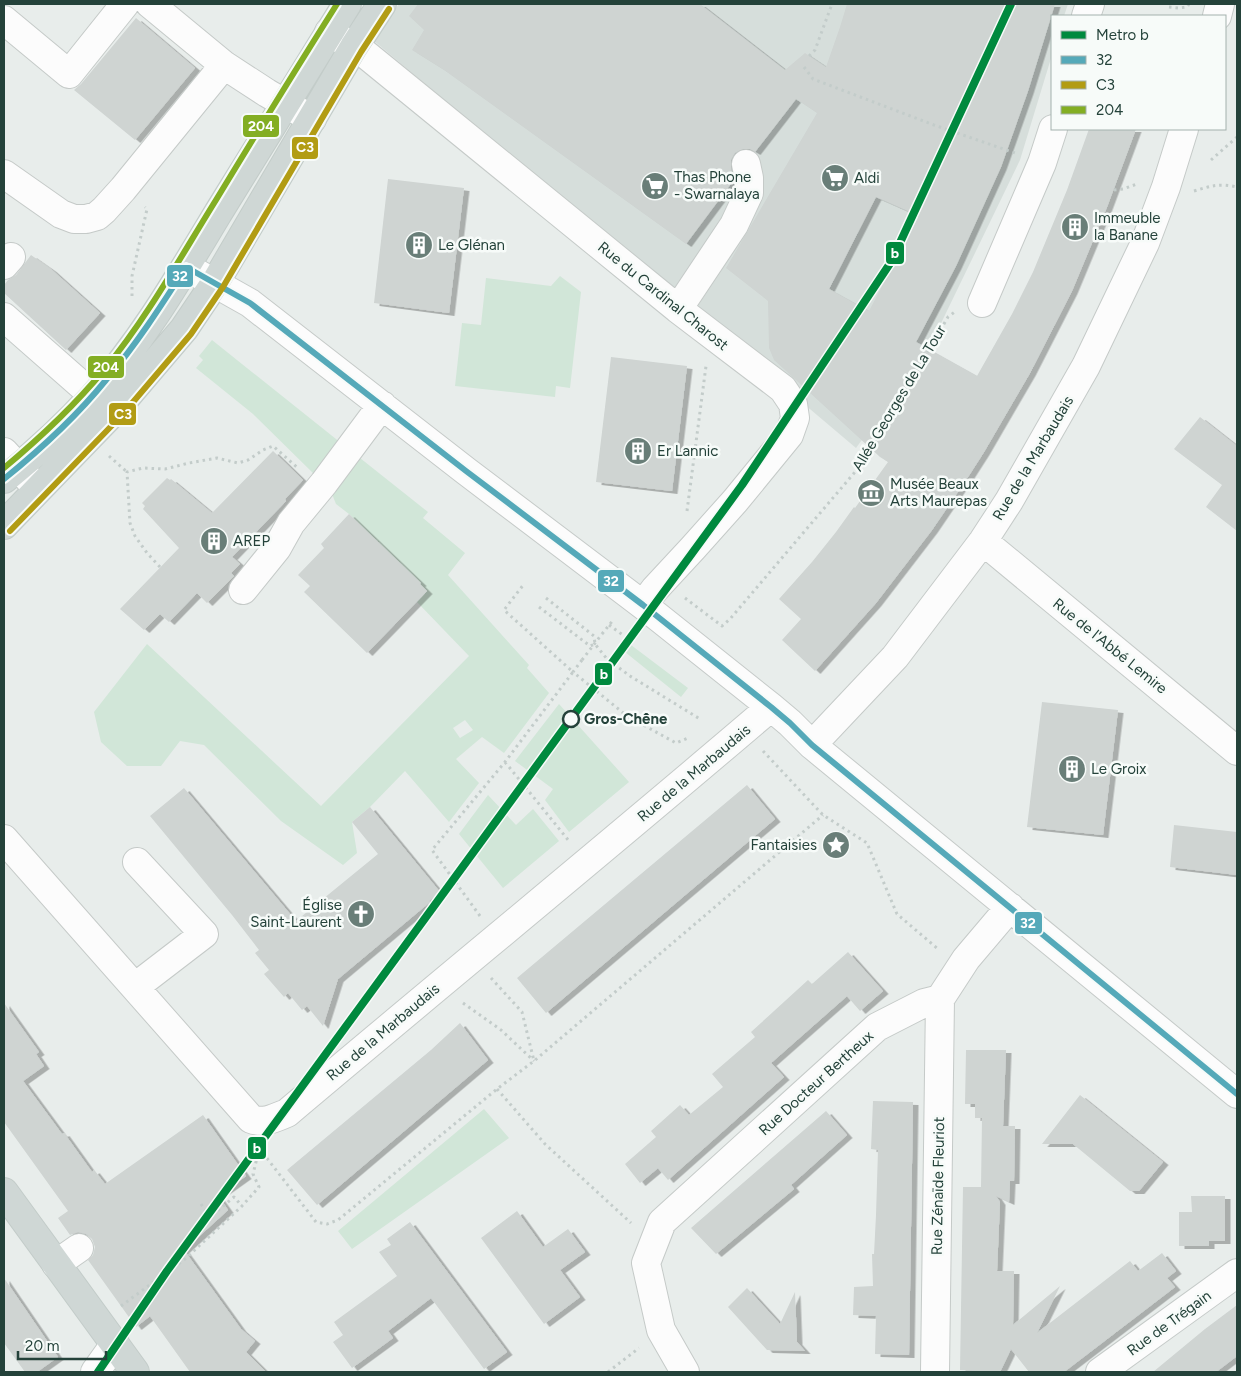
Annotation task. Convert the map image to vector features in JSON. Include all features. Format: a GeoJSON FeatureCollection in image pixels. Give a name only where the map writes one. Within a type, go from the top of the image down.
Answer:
{"type":"FeatureCollection","features":[{"type":"Feature","properties":{"kind":"main road"},"geometry":{"type":"LineString","coordinates":[[8,467],[70,421],[103,404],[122,361],[186,267],[347,4]]}},
{"type":"Feature","properties":{"kind":"main road"},"geometry":{"type":"LineString","coordinates":[[4,525],[38,489],[103,404],[184,329],[215,284],[354,47],[382,4]]}},
{"type":"Feature","properties":{"kind":"main road"},"geometry":{"type":"LineString","coordinates":[[4,1192],[135,1372]]}},
{"type":"Feature","properties":{"kind":"street"},"geometry":{"type":"LineString","coordinates":[[4,20],[69,74],[125,4]]}},
{"type":"Feature","properties":{"kind":"street"},"geometry":{"type":"LineString","coordinates":[[161,7],[224,65],[312,119]]}},
{"type":"Feature","properties":{"kind":"street","name":"Rue du Cardinal Charost"},"geometry":{"type":"LineString","coordinates":[[329,32],[364,53],[678,309],[783,389],[793,404],[794,418],[788,435],[735,501],[662,581],[643,605]]}},
{"type":"Feature","properties":{"kind":"street"},"geometry":{"type":"LineString","coordinates":[[4,174],[61,214],[86,219],[97,216],[127,186],[224,65]]}},
{"type":"Feature","properties":{"kind":"street"},"geometry":{"type":"LineString","coordinates":[[982,302],[1042,163],[1053,130]]}},
{"type":"Feature","properties":{"kind":"street","name":"Rue de la Marbaudais"},"geometry":{"type":"LineString","coordinates":[[812,745],[895,657],[982,541],[1009,501],[1094,352],[1145,243],[1166,187],[1184,130]]}},
{"type":"Feature","properties":{"kind":"street"},"geometry":{"type":"LineString","coordinates":[[678,309],[719,249],[738,217],[749,193],[749,178],[746,164]]}},
{"type":"Feature","properties":{"kind":"street"},"geometry":{"type":"LineString","coordinates":[[186,267],[250,302],[643,605],[771,707],[812,745],[1237,1094]]}},
{"type":"Feature","properties":{"kind":"street"},"geometry":{"type":"LineString","coordinates":[[4,317],[103,404]]}},
{"type":"Feature","properties":{"kind":"street"},"geometry":{"type":"LineString","coordinates":[[243,590],[276,548],[290,523],[320,488],[382,405]]}},
{"type":"Feature","properties":{"kind":"street"},"geometry":{"type":"LineString","coordinates":[[8,467],[38,489]]}},
{"type":"Feature","properties":{"kind":"street","name":"Rue de l'Abbé Lemire"},"geometry":{"type":"LineString","coordinates":[[982,541],[1237,750]]}},
{"type":"Feature","properties":{"kind":"street","name":"Rue de la Marbaudais"},"geometry":{"type":"LineString","coordinates":[[251,1119],[257,1121],[267,1120],[287,1113],[771,707]]}},
{"type":"Feature","properties":{"kind":"street"},"geometry":{"type":"LineString","coordinates":[[4,839],[251,1119]]}},
{"type":"Feature","properties":{"kind":"street"},"geometry":{"type":"LineString","coordinates":[[135,987],[204,934],[137,862]]}},
{"type":"Feature","properties":{"kind":"street"},"geometry":{"type":"LineString","coordinates":[[940,999],[966,959],[1010,907]]}},
{"type":"Feature","properties":{"kind":"street","name":"Rue Docteur Bertheux"},"geometry":{"type":"LineString","coordinates":[[658,1233],[877,1027],[924,1003],[940,999]]}},
{"type":"Feature","properties":{"kind":"street","name":"Rue Zénaïde Fleuriot"},"geometry":{"type":"LineString","coordinates":[[935,1372],[940,999]]}},
{"type":"Feature","properties":{"kind":"street"},"geometry":{"type":"LineString","coordinates":[[658,1233],[646,1263],[661,1330],[685,1372]]}},
{"type":"Feature","properties":{"kind":"street"},"geometry":{"type":"LineString","coordinates":[[56,1264],[79,1248]]}},
{"type":"Feature","properties":{"kind":"street","name":"Rue de Trégain"},"geometry":{"type":"LineString","coordinates":[[1100,1372],[1237,1273]]}},
{"type":"Feature","properties":{"kind":"street"},"geometry":{"type":"LineString","coordinates":[[95,1372],[107,1333]]}},
{"type":"Feature","properties":{"kind":"path"},"geometry":{"type":"LineString","coordinates":[[809,56],[815,50],[832,4]]}},
{"type":"Feature","properties":{"kind":"path"},"geometry":{"type":"LineString","coordinates":[[1169,8],[1187,7],[1189,4]]}},
{"type":"Feature","properties":{"kind":"path"},"geometry":{"type":"LineString","coordinates":[[804,67],[813,79],[934,125],[1018,154]]}},
{"type":"Feature","properties":{"kind":"path"},"geometry":{"type":"LineString","coordinates":[[1210,160],[1236,139]]}},
{"type":"Feature","properties":{"kind":"path"},"geometry":{"type":"LineString","coordinates":[[127,186],[147,209],[132,276],[131,289],[134,303]]}},
{"type":"Feature","properties":{"kind":"path"},"geometry":{"type":"LineString","coordinates":[[1192,192],[1207,186],[1237,187]]}},
{"type":"Feature","properties":{"kind":"path","name":"Allée Georges de La Tour"},"geometry":{"type":"LineString","coordinates":[[662,581],[722,626],[730,619],[854,472],[874,443],[948,317],[956,311],[977,307],[982,302]]}},
{"type":"Feature","properties":{"kind":"path"},"geometry":{"type":"LineString","coordinates":[[693,548],[685,537],[686,513],[708,351],[715,338]]}},
{"type":"Feature","properties":{"kind":"path"},"geometry":{"type":"LineString","coordinates":[[127,472],[142,468],[165,469],[217,458],[238,463],[248,460],[273,446],[320,488]]}},
{"type":"Feature","properties":{"kind":"path"},"geometry":{"type":"LineString","coordinates":[[107,455],[127,472],[130,523],[135,536],[147,554],[160,567]]}},
{"type":"Feature","properties":{"kind":"path"},"geometry":{"type":"LineString","coordinates":[[524,584],[504,610],[573,672],[627,716],[676,743],[692,737]]}},
{"type":"Feature","properties":{"kind":"path"},"geometry":{"type":"LineString","coordinates":[[546,598],[594,636],[596,644],[610,661],[630,676],[700,719]]}},
{"type":"Feature","properties":{"kind":"path"},"geometry":{"type":"LineString","coordinates":[[539,607],[590,646],[596,644]]}},
{"type":"Feature","properties":{"kind":"path"},"geometry":{"type":"LineString","coordinates":[[497,938],[432,850],[504,762],[615,617]]}},
{"type":"Feature","properties":{"kind":"path"},"geometry":{"type":"LineString","coordinates":[[609,625],[626,638],[610,661]]}},
{"type":"Feature","properties":{"kind":"path"},"geometry":{"type":"LineString","coordinates":[[744,730],[823,815],[867,843],[897,914],[960,968]]}},
{"type":"Feature","properties":{"kind":"path"},"geometry":{"type":"LineString","coordinates":[[504,762],[570,842]]}},
{"type":"Feature","properties":{"kind":"path"},"geometry":{"type":"LineString","coordinates":[[251,1119],[247,1133],[316,1222],[327,1224],[338,1220],[497,1088],[534,1061],[823,815]]}},
{"type":"Feature","properties":{"kind":"path"},"geometry":{"type":"LineString","coordinates":[[485,972],[522,1012],[534,1061]]}},
{"type":"Feature","properties":{"kind":"path"},"geometry":{"type":"LineString","coordinates":[[462,1002],[501,1030],[534,1061]]}},
{"type":"Feature","properties":{"kind":"path"},"geometry":{"type":"LineString","coordinates":[[497,1088],[545,1144],[658,1233]]}},
{"type":"Feature","properties":{"kind":"path"},"geometry":{"type":"LineString","coordinates":[[107,1333],[242,1206],[259,1187],[252,1174],[257,1158],[263,1153]]}},
{"type":"Feature","properties":{"kind":"path"},"geometry":{"type":"LineString","coordinates":[[201,1204],[210,1217],[234,1197],[242,1206]]}},
{"type":"Feature","properties":{"kind":"path"},"geometry":{"type":"LineString","coordinates":[[608,1372],[661,1330]]}},
{"type":"Feature","properties":{"kind":"shaded area"},"geometry":{"type":"Polygon","coordinates":[[[399,4],[1068,4],[1064,15],[1051,15],[1051,58],[1020,160],[930,346],[856,448],[373,40],[399,4]]]}},
{"type":"Feature","properties":{"kind":"green space"},"geometry":{"type":"Polygon","coordinates":[[[560,276],[581,292],[570,388],[556,386],[555,397],[455,386],[462,323],[481,325],[486,278],[551,286],[560,276]]]}},
{"type":"Feature","properties":{"kind":"green space"},"geometry":{"type":"Polygon","coordinates":[[[212,340],[341,443],[315,475],[253,414],[196,368],[203,360],[199,356],[212,340]]]}},
{"type":"Feature","properties":{"kind":"green space"},"geometry":{"type":"Polygon","coordinates":[[[360,458],[428,512],[423,518],[465,553],[448,575],[529,665],[527,668],[549,693],[504,753],[482,737],[456,759],[479,783],[449,822],[405,771],[370,807],[352,822],[357,853],[343,865],[281,821],[204,745],[180,741],[161,766],[127,766],[101,742],[94,712],[147,644],[321,806],[469,656],[417,602],[427,591],[349,514],[336,504],[330,489],[360,458]],[[465,720],[453,728],[460,738],[473,730],[465,720]]]}},
{"type":"Feature","properties":{"kind":"green space"},"geometry":{"type":"Polygon","coordinates":[[[631,645],[688,688],[681,697],[625,652],[631,645]]]}},
{"type":"Feature","properties":{"kind":"green space"},"geometry":{"type":"Polygon","coordinates":[[[559,704],[629,782],[569,832],[545,800],[553,789],[515,761],[559,704]]]}},
{"type":"Feature","properties":{"kind":"green space"},"geometry":{"type":"Polygon","coordinates":[[[488,795],[516,825],[533,809],[559,841],[503,888],[459,834],[488,795]]]}},
{"type":"Feature","properties":{"kind":"green space"},"geometry":{"type":"Polygon","coordinates":[[[484,1109],[509,1138],[352,1249],[338,1231],[484,1109]]]}},
{"type":"Feature","properties":{"kind":"building"},"geometry":{"type":"Polygon","coordinates":[[[418,4],[700,4],[785,70],[805,53],[826,67],[847,4],[1055,4],[1028,91],[1001,167],[956,266],[916,342],[977,376],[1033,272],[1067,190],[1089,130],[1136,130],[1107,207],[1072,291],[1030,373],[984,452],[932,530],[876,603],[815,671],[782,640],[801,619],[779,599],[836,532],[888,462],[880,457],[774,360],[769,348],[768,301],[726,268],[817,113],[796,99],[755,152],[750,149],[743,149],[735,153],[731,160],[733,181],[686,244],[444,70],[412,50],[424,30],[409,16],[418,4]],[[876,197],[829,289],[869,311],[919,216],[876,197]]]}},
{"type":"Feature","properties":{"kind":"building"},"geometry":{"type":"Polygon","coordinates":[[[136,18],[195,68],[135,140],[74,90],[136,18]]]}},
{"type":"Feature","properties":{"kind":"building","name":"Le Glénan"},"geometry":{"type":"Polygon","coordinates":[[[388,179],[464,188],[449,313],[374,303],[388,179]]]}},
{"type":"Feature","properties":{"kind":"building"},"geometry":{"type":"Polygon","coordinates":[[[31,255],[51,269],[100,313],[66,350],[4,293],[4,285],[16,275],[31,255]]]}},
{"type":"Feature","properties":{"kind":"building","name":"Er Lannic"},"geometry":{"type":"Polygon","coordinates":[[[611,357],[687,366],[672,491],[596,482],[611,357]]]}},
{"type":"Feature","properties":{"kind":"building"},"geometry":{"type":"Polygon","coordinates":[[[1200,417],[1237,446],[1237,531],[1206,507],[1222,485],[1174,449],[1200,417]]]}},
{"type":"Feature","properties":{"kind":"building","name":"AREP"},"geometry":{"type":"Polygon","coordinates":[[[273,451],[303,480],[285,499],[286,501],[232,557],[240,564],[231,573],[234,576],[207,603],[197,593],[169,622],[160,614],[144,630],[120,609],[179,548],[143,509],[145,506],[142,503],[167,478],[171,479],[212,513],[273,451]]]}},
{"type":"Feature","properties":{"kind":"building"},"geometry":{"type":"Polygon","coordinates":[[[349,514],[427,591],[367,653],[304,592],[310,586],[298,575],[324,548],[321,544],[349,514]]]}},
{"type":"Feature","properties":{"kind":"building","name":"Le Groix"},"geometry":{"type":"Polygon","coordinates":[[[1042,702],[1118,710],[1103,835],[1027,827],[1042,702]]]}},
{"type":"Feature","properties":{"kind":"building"},"geometry":{"type":"Polygon","coordinates":[[[747,785],[775,819],[546,1013],[517,978],[747,785]]]}},
{"type":"Feature","properties":{"kind":"building","name":"Église Saint-Laurent"},"geometry":{"type":"Polygon","coordinates":[[[184,788],[296,921],[378,854],[352,822],[370,807],[440,892],[338,979],[323,1026],[307,1006],[302,1010],[288,993],[284,997],[264,974],[269,970],[255,953],[259,950],[150,816],[184,788]]]}},
{"type":"Feature","properties":{"kind":"building"},"geometry":{"type":"Polygon","coordinates":[[[1174,825],[1237,832],[1237,875],[1170,867],[1174,825]]]}},
{"type":"Feature","properties":{"kind":"building"},"geometry":{"type":"Polygon","coordinates":[[[848,952],[883,991],[860,1011],[847,996],[771,1063],[784,1077],[668,1180],[658,1168],[640,1183],[625,1164],[656,1137],[651,1131],[680,1105],[689,1115],[723,1087],[712,1074],[755,1037],[751,1032],[808,980],[812,984],[848,952]]]}},
{"type":"Feature","properties":{"kind":"building"},"geometry":{"type":"Polygon","coordinates":[[[4,1003],[39,1052],[36,1054],[44,1066],[23,1081],[92,1172],[94,1170],[105,1184],[203,1115],[246,1176],[218,1196],[228,1210],[184,1250],[241,1329],[255,1341],[246,1352],[266,1372],[190,1372],[150,1316],[136,1327],[88,1260],[93,1255],[95,1247],[92,1239],[86,1234],[78,1232],[70,1235],[58,1218],[68,1211],[4,1122],[4,1003]]]}},
{"type":"Feature","properties":{"kind":"building"},"geometry":{"type":"Polygon","coordinates":[[[460,1023],[488,1060],[317,1205],[287,1170],[431,1050],[460,1023]]]}},
{"type":"Feature","properties":{"kind":"building"},"geometry":{"type":"Polygon","coordinates":[[[966,1050],[1006,1050],[1003,1126],[1015,1126],[1014,1181],[1010,1181],[1009,1202],[996,1196],[1000,1202],[997,1271],[1014,1271],[1013,1325],[1060,1286],[1037,1333],[1130,1261],[1138,1271],[1162,1253],[1176,1271],[1167,1278],[1175,1287],[1064,1372],[1029,1372],[1011,1349],[1000,1372],[960,1370],[963,1187],[981,1187],[982,1118],[975,1118],[975,1104],[965,1104],[966,1050]]]}},
{"type":"Feature","properties":{"kind":"building"},"geometry":{"type":"Polygon","coordinates":[[[1080,1095],[1163,1162],[1139,1191],[1130,1191],[1073,1144],[1042,1144],[1080,1095]]]}},
{"type":"Feature","properties":{"kind":"building"},"geometry":{"type":"Polygon","coordinates":[[[873,1101],[913,1102],[909,1355],[875,1354],[876,1316],[853,1315],[854,1287],[873,1286],[872,1254],[874,1254],[878,1150],[871,1149],[873,1101]]]}},
{"type":"Feature","properties":{"kind":"building"},"geometry":{"type":"Polygon","coordinates":[[[826,1111],[847,1135],[791,1185],[794,1189],[716,1254],[691,1228],[826,1111]]]}},
{"type":"Feature","properties":{"kind":"building"},"geometry":{"type":"Polygon","coordinates":[[[1191,1196],[1225,1196],[1225,1241],[1209,1241],[1209,1246],[1179,1246],[1179,1212],[1192,1212],[1191,1196]]]}},
{"type":"Feature","properties":{"kind":"building"},"geometry":{"type":"Polygon","coordinates":[[[517,1211],[543,1247],[568,1229],[585,1252],[560,1270],[580,1297],[544,1324],[481,1238],[517,1211]]]}},
{"type":"Feature","properties":{"kind":"building"},"geometry":{"type":"Polygon","coordinates":[[[410,1222],[507,1352],[484,1369],[431,1298],[388,1331],[393,1338],[352,1368],[333,1342],[343,1335],[334,1322],[397,1276],[379,1252],[391,1245],[387,1239],[410,1222]]]}},
{"type":"Feature","properties":{"kind":"building"},"geometry":{"type":"Polygon","coordinates":[[[4,1278],[58,1357],[37,1372],[25,1372],[4,1343],[4,1278]]]}},
{"type":"Feature","properties":{"kind":"building"},"geometry":{"type":"Polygon","coordinates":[[[747,1288],[780,1324],[795,1292],[797,1342],[805,1351],[767,1350],[728,1307],[747,1288]]]}},
{"type":"Feature","properties":{"kind":"building"},"geometry":{"type":"Polygon","coordinates":[[[1237,1305],[1237,1356],[1216,1372],[1153,1372],[1205,1329],[1237,1305]]]}},
{"type":"Feature","properties":{"kind":"metro line","name":"b"},"geometry":{"type":"LineString","coordinates":[[98,1372],[167,1271],[742,485],[891,262],[1011,4]]}},
{"type":"Feature","properties":{"kind":"transit line","name":"204"},"geometry":{"type":"LineString","coordinates":[[4,468],[69,409],[104,370],[135,330],[337,4]]}},
{"type":"Feature","properties":{"kind":"transit line","name":"C3"},"geometry":{"type":"LineString","coordinates":[[10,531],[122,415],[191,334],[223,287],[361,52],[389,9]]}},
{"type":"Feature","properties":{"kind":"transit line","name":"32"},"geometry":{"type":"LineString","coordinates":[[4,479],[58,432],[95,394],[138,339],[186,267],[250,303],[466,471],[643,605],[771,707],[812,745],[1237,1094]]}},
{"type":"Feature","properties":{"kind":"place","name":"Aldi"},"geometry":{"type":"Point","coordinates":[835,178]}},
{"type":"Feature","properties":{"kind":"place","name":"Thas Phone - Swarnalaya"},"geometry":{"type":"Point","coordinates":[655,186]}},
{"type":"Feature","properties":{"kind":"place","name":"Immeuble la Banane"},"geometry":{"type":"Point","coordinates":[1075,227]}},
{"type":"Feature","properties":{"kind":"place","name":"Le Glénan"},"geometry":{"type":"Point","coordinates":[419,245]}},
{"type":"Feature","properties":{"kind":"place","name":"Er Lannic"},"geometry":{"type":"Point","coordinates":[638,451]}},
{"type":"Feature","properties":{"kind":"place","name":"Musée Beaux Arts Maurepas"},"geometry":{"type":"Point","coordinates":[871,493]}},
{"type":"Feature","properties":{"kind":"place","name":"AREP"},"geometry":{"type":"Point","coordinates":[214,541]}},
{"type":"Feature","properties":{"kind":"place","name":"Gros-Chêne"},"geometry":{"type":"Point","coordinates":[571,719]}},
{"type":"Feature","properties":{"kind":"place","name":"Le Groix"},"geometry":{"type":"Point","coordinates":[1072,769]}},
{"type":"Feature","properties":{"kind":"place","name":"Fantaisies"},"geometry":{"type":"Point","coordinates":[836,845]}},
{"type":"Feature","properties":{"kind":"place","name":"Église Saint-Laurent"},"geometry":{"type":"Point","coordinates":[361,914]}}]}
